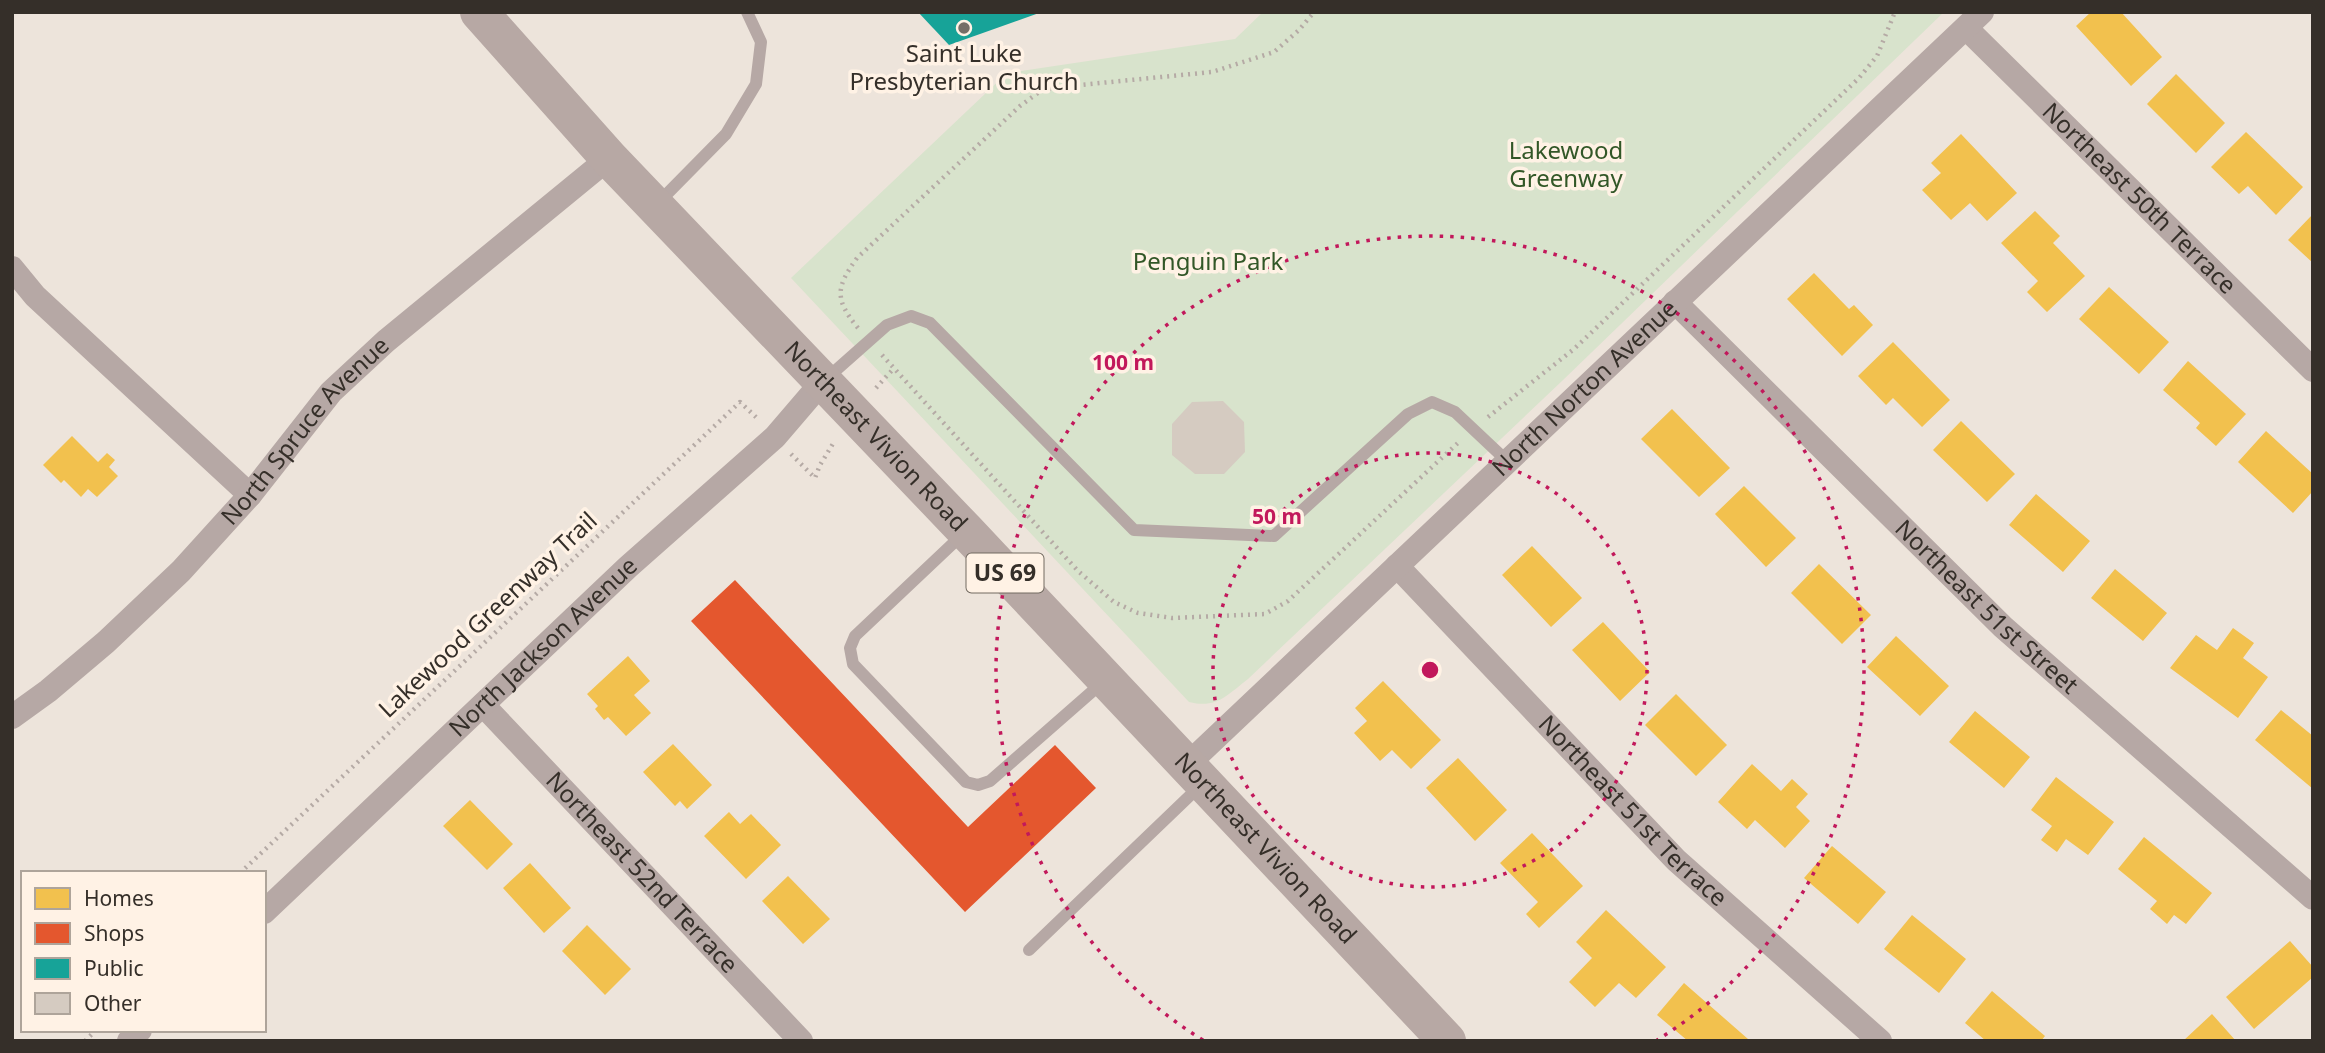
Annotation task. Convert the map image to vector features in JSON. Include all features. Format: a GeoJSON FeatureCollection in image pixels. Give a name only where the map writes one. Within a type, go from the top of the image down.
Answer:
{"type":"FeatureCollection","features":[{"type":"Feature","properties":{"kind":"main road","name":"Northeast Vivion Road"},"geometry":{"type":"LineString","coordinates":[[490,16],[609,158],[1447,1041]]}},
{"type":"Feature","properties":{"kind":"street","name":"North Norton Avenue"},"geometry":{"type":"LineString","coordinates":[[1195,773],[1397,565],[1974,20]]}},
{"type":"Feature","properties":{"kind":"street","name":"Northeast 50th Terrace"},"geometry":{"type":"LineString","coordinates":[[1974,20],[2313,370]]}},
{"type":"Feature","properties":{"kind":"street","name":"North Spruce Avenue"},"geometry":{"type":"LineString","coordinates":[[12,717],[48,691],[106,642],[181,571],[250,495],[340,383],[386,341],[609,158]]}},
{"type":"Feature","properties":{"kind":"street"},"geometry":{"type":"LineString","coordinates":[[12,268],[35,296],[250,495]]}},
{"type":"Feature","properties":{"kind":"street","name":"Northeast 51st Street"},"geometry":{"type":"LineString","coordinates":[[1675,302],[2003,627],[2313,898]]}},
{"type":"Feature","properties":{"kind":"street","name":"North Jackson Avenue"},"geometry":{"type":"LineString","coordinates":[[266,910],[628,567],[775,437],[823,382]]}},
{"type":"Feature","properties":{"kind":"street","name":"Northeast 51st Terrace"},"geometry":{"type":"LineString","coordinates":[[1397,565],[1676,860],[1880,1041]]}},
{"type":"Feature","properties":{"kind":"street","name":"Northeast 52nd Terrace"},"geometry":{"type":"LineString","coordinates":[[483,705],[800,1041]]}},
{"type":"Feature","properties":{"kind":"lane"},"geometry":{"type":"LineString","coordinates":[[655,206],[726,134],[756,84],[761,42],[747,12]]}},
{"type":"Feature","properties":{"kind":"lane"},"geometry":{"type":"LineString","coordinates":[[823,382],[887,325],[911,316],[930,323],[1134,530],[1274,536],[1408,414],[1432,402],[1455,412],[1507,461]]}},
{"type":"Feature","properties":{"kind":"lane"},"geometry":{"type":"LineString","coordinates":[[965,531],[855,636],[850,648],[853,664],[966,782],[978,785],[990,780],[1106,680]]}},
{"type":"Feature","properties":{"kind":"lane"},"geometry":{"type":"LineString","coordinates":[[1029,950],[1195,773]]}},
{"type":"Feature","properties":{"kind":"path"},"geometry":{"type":"LineString","coordinates":[[869,341],[845,313],[839,298],[843,278],[857,258],[1020,106],[1042,90],[1212,72],[1274,52],[1299,30],[1314,12]]}},
{"type":"Feature","properties":{"kind":"path","name":"Lakewood Greenway Trail"},"geometry":{"type":"LineString","coordinates":[[242,871],[740,402],[761,422]]}},
{"type":"Feature","properties":{"kind":"path"},"geometry":{"type":"LineString","coordinates":[[799,462],[816,478],[820,465]]}},
{"type":"Feature","properties":{"kind":"green space","name":"Penguin Park"},"geometry":{"type":"Polygon","coordinates":[[[1263,12],[1944,12],[1562,381],[1248,679],[1221,699],[1199,704],[1189,702],[791,278],[1007,73],[1235,39],[1263,12]]]}},
{"type":"Feature","properties":{"kind":"building: Homes"},"geometry":{"type":"Polygon","coordinates":[[[2091,12],[2121,12],[2162,57],[2131,86],[2076,26],[2091,12]]]}},
{"type":"Feature","properties":{"kind":"building: Homes"},"geometry":{"type":"Polygon","coordinates":[[[2176,74],[2225,123],[2196,153],[2147,104],[2176,74]]]}},
{"type":"Feature","properties":{"kind":"building: Homes"},"geometry":{"type":"Polygon","coordinates":[[[2246,132],[2303,187],[2276,215],[2248,186],[2239,194],[2211,167],[2246,132]]]}},
{"type":"Feature","properties":{"kind":"building: Homes"},"geometry":{"type":"Polygon","coordinates":[[[1961,134],[2017,193],[1987,221],[1970,203],[1951,220],[1922,190],[1941,173],[1931,163],[1961,134]]]}},
{"type":"Feature","properties":{"kind":"building: Homes"},"geometry":{"type":"Polygon","coordinates":[[[2035,211],[2060,236],[2053,243],[2085,276],[2047,312],[2027,292],[2038,281],[2001,243],[2035,211]]]}},
{"type":"Feature","properties":{"kind":"building: Homes"},"geometry":{"type":"Polygon","coordinates":[[[2313,214],[2313,263],[2288,240],[2313,214]]]}},
{"type":"Feature","properties":{"kind":"building: Homes"},"geometry":{"type":"Polygon","coordinates":[[[1814,273],[1849,309],[1854,305],[1873,325],[1842,356],[1787,299],[1814,273]]]}},
{"type":"Feature","properties":{"kind":"building: Homes"},"geometry":{"type":"Polygon","coordinates":[[[2109,287],[2169,342],[2139,374],[2079,319],[2109,287]]]}},
{"type":"Feature","properties":{"kind":"building: Homes"},"geometry":{"type":"Polygon","coordinates":[[[1893,342],[1950,400],[1922,427],[1893,398],[1886,405],[1858,376],[1893,342]]]}},
{"type":"Feature","properties":{"kind":"building: Homes"},"geometry":{"type":"Polygon","coordinates":[[[2188,361],[2246,414],[2216,446],[2196,428],[2200,423],[2163,390],[2188,361]]]}},
{"type":"Feature","properties":{"kind":"building: Homes"},"geometry":{"type":"Polygon","coordinates":[[[1672,409],[1730,468],[1699,497],[1641,439],[1672,409]]]}},
{"type":"Feature","properties":{"kind":"building: Homes"},"geometry":{"type":"Polygon","coordinates":[[[1961,421],[2015,474],[1987,502],[1933,450],[1961,421]]]}},
{"type":"Feature","properties":{"kind":"building: Homes"},"geometry":{"type":"Polygon","coordinates":[[[2266,431],[2313,474],[2313,491],[2293,513],[2238,462],[2266,431]]]}},
{"type":"Feature","properties":{"kind":"building: Homes"},"geometry":{"type":"Polygon","coordinates":[[[72,436],[98,462],[107,453],[115,460],[109,467],[118,476],[97,497],[88,489],[81,497],[64,480],[61,483],[43,465],[72,436]]]}},
{"type":"Feature","properties":{"kind":"building: Homes"},"geometry":{"type":"Polygon","coordinates":[[[1744,486],[1796,538],[1766,567],[1715,514],[1744,486]]]}},
{"type":"Feature","properties":{"kind":"building: Homes"},"geometry":{"type":"Polygon","coordinates":[[[2036,494],[2090,541],[2063,572],[2009,525],[2036,494]]]}},
{"type":"Feature","properties":{"kind":"building: Homes"},"geometry":{"type":"Polygon","coordinates":[[[1532,546],[1582,598],[1551,627],[1502,575],[1532,546]]]}},
{"type":"Feature","properties":{"kind":"building: Homes"},"geometry":{"type":"Polygon","coordinates":[[[1819,564],[1871,615],[1842,644],[1791,593],[1819,564]]]}},
{"type":"Feature","properties":{"kind":"building: Homes"},"geometry":{"type":"Polygon","coordinates":[[[2115,569],[2167,613],[2143,641],[2091,598],[2115,569]]]}},
{"type":"Feature","properties":{"kind":"building: Homes"},"geometry":{"type":"Polygon","coordinates":[[[1603,622],[1650,672],[1620,701],[1572,650],[1603,622]]]}},
{"type":"Feature","properties":{"kind":"building: Homes"},"geometry":{"type":"Polygon","coordinates":[[[2233,628],[2254,643],[2243,658],[2268,677],[2238,718],[2170,668],[2196,635],[2217,650],[2233,628]]]}},
{"type":"Feature","properties":{"kind":"building: Homes"},"geometry":{"type":"Polygon","coordinates":[[[1896,636],[1949,686],[1920,716],[1867,667],[1896,636]]]}},
{"type":"Feature","properties":{"kind":"building: Homes"},"geometry":{"type":"Polygon","coordinates":[[[628,656],[650,681],[634,695],[651,713],[626,736],[608,717],[604,720],[595,709],[598,706],[587,694],[628,656]]]}},
{"type":"Feature","properties":{"kind":"building: Homes"},"geometry":{"type":"Polygon","coordinates":[[[1383,681],[1441,740],[1411,769],[1392,750],[1380,761],[1354,733],[1367,721],[1355,708],[1383,681]]]}},
{"type":"Feature","properties":{"kind":"building: Homes"},"geometry":{"type":"Polygon","coordinates":[[[1676,694],[1727,745],[1696,776],[1645,725],[1676,694]]]}},
{"type":"Feature","properties":{"kind":"building: Homes"},"geometry":{"type":"Polygon","coordinates":[[[2281,710],[2313,736],[2313,789],[2255,740],[2281,710]]]}},
{"type":"Feature","properties":{"kind":"building: Homes"},"geometry":{"type":"Polygon","coordinates":[[[1975,711],[2030,757],[2004,788],[1949,742],[1975,711]]]}},
{"type":"Feature","properties":{"kind":"building: Homes"},"geometry":{"type":"Polygon","coordinates":[[[673,744],[712,785],[687,809],[680,801],[675,806],[643,772],[673,744]]]}},
{"type":"Feature","properties":{"kind":"building: Homes"},"geometry":{"type":"Polygon","coordinates":[[[1458,758],[1507,810],[1475,841],[1426,788],[1458,758]]]}},
{"type":"Feature","properties":{"kind":"building: Homes"},"geometry":{"type":"Polygon","coordinates":[[[1752,764],[1781,791],[1792,779],[1808,794],[1796,807],[1810,821],[1785,848],[1755,820],[1747,829],[1718,802],[1752,764]]]}},
{"type":"Feature","properties":{"kind":"building: Homes"},"geometry":{"type":"Polygon","coordinates":[[[2056,777],[2114,822],[2088,855],[2066,839],[2057,852],[2041,840],[2052,826],[2031,810],[2056,777]]]}},
{"type":"Feature","properties":{"kind":"building: Homes"},"geometry":{"type":"Polygon","coordinates":[[[470,800],[513,844],[487,870],[443,826],[470,800]]]}},
{"type":"Feature","properties":{"kind":"building: Homes"},"geometry":{"type":"Polygon","coordinates":[[[729,812],[740,824],[751,814],[781,845],[746,879],[704,836],[729,812]]]}},
{"type":"Feature","properties":{"kind":"building: Homes"},"geometry":{"type":"Polygon","coordinates":[[[1532,833],[1583,886],[1539,928],[1526,914],[1538,902],[1500,863],[1532,833]]]}},
{"type":"Feature","properties":{"kind":"building: Homes"},"geometry":{"type":"Polygon","coordinates":[[[2144,837],[2212,893],[2186,924],[2174,915],[2167,924],[2150,909],[2157,901],[2118,869],[2144,837]]]}},
{"type":"Feature","properties":{"kind":"building: Homes"},"geometry":{"type":"Polygon","coordinates":[[[1832,846],[1886,892],[1858,924],[1804,878],[1832,846]]]}},
{"type":"Feature","properties":{"kind":"building: Homes"},"geometry":{"type":"Polygon","coordinates":[[[530,863],[571,908],[544,933],[503,888],[530,863]]]}},
{"type":"Feature","properties":{"kind":"building: Homes"},"geometry":{"type":"Polygon","coordinates":[[[788,876],[830,919],[803,944],[762,901],[788,876]]]}},
{"type":"Feature","properties":{"kind":"building: Homes"},"geometry":{"type":"Polygon","coordinates":[[[1606,910],[1666,967],[1636,998],[1619,983],[1595,1007],[1569,982],[1592,958],[1576,942],[1606,910]]]}},
{"type":"Feature","properties":{"kind":"building: Homes"},"geometry":{"type":"Polygon","coordinates":[[[1912,915],[1966,959],[1939,993],[1884,949],[1912,915]]]}},
{"type":"Feature","properties":{"kind":"building: Homes"},"geometry":{"type":"Polygon","coordinates":[[[587,925],[631,969],[605,995],[562,951],[587,925]]]}},
{"type":"Feature","properties":{"kind":"building: Homes"},"geometry":{"type":"Polygon","coordinates":[[[2290,941],[2313,967],[2313,977],[2254,1029],[2226,997],[2290,941]]]}},
{"type":"Feature","properties":{"kind":"building: Homes"},"geometry":{"type":"Polygon","coordinates":[[[1684,983],[1748,1039],[1747,1041],[1688,1041],[1657,1015],[1684,983]]]}},
{"type":"Feature","properties":{"kind":"building: Homes"},"geometry":{"type":"Polygon","coordinates":[[[1992,991],[2045,1036],[2041,1041],[1986,1041],[1965,1023],[1992,991]]]}},
{"type":"Feature","properties":{"kind":"building: Homes"},"geometry":{"type":"Polygon","coordinates":[[[2212,1014],[2236,1041],[2183,1041],[2212,1014]]]}},
{"type":"Feature","properties":{"kind":"building: Shops"},"geometry":{"type":"Polygon","coordinates":[[[735,580],[968,827],[1055,745],[1096,788],[965,912],[691,621],[735,580]]]}},
{"type":"Feature","properties":{"kind":"building: Public","name":"Saint Luke Presbyterian Church"},"geometry":{"type":"Polygon","coordinates":[[[918,12],[1039,12],[1039,13],[949,45],[918,12]]]}},
{"type":"Feature","properties":{"kind":"building: Other"},"geometry":{"type":"Polygon","coordinates":[[[1223,401],[1244,422],[1245,452],[1224,474],[1195,474],[1172,455],[1172,424],[1192,402],[1223,401]]]}},
{"type":"Feature","properties":{"kind":"place","name":"Saint Luke Presbyterian Church"},"geometry":{"type":"Point","coordinates":[964,28]}},
{"type":"Feature","properties":{"kind":"park label","name":"Lakewood Greenway"},"geometry":{"type":"Point","coordinates":[1566,165]}}]}
